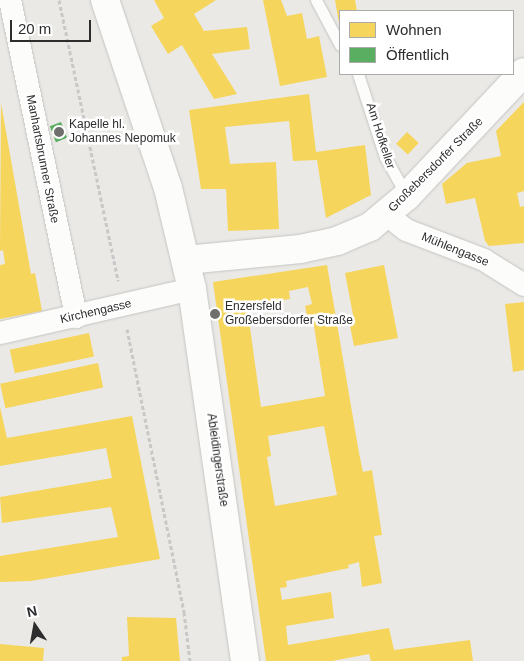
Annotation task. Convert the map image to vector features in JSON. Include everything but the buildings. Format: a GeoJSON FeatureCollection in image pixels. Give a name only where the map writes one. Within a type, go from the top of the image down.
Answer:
{"type":"FeatureCollection","features":[{"type":"Feature","properties":{"kind":"street","name":"Manhartsbrunner Straße"},"geometry":{"type":"LineString","coordinates":[[10,0],[76,317]]}},
{"type":"Feature","properties":{"kind":"street"},"geometry":{"type":"LineString","coordinates":[[105,0],[168,188],[186,260]]}},
{"type":"Feature","properties":{"kind":"street","name":"Großebersdorfer Straße"},"geometry":{"type":"LineString","coordinates":[[186,260],[320,246],[353,234],[387,215],[524,72]]}},
{"type":"Feature","properties":{"kind":"street","name":"Mühlengasse"},"geometry":{"type":"LineString","coordinates":[[387,215],[406,230],[484,260],[524,285]]}},
{"type":"Feature","properties":{"kind":"street","name":"Ableidingerstraße"},"geometry":{"type":"LineString","coordinates":[[186,260],[192,289],[245,661]]}},
{"type":"Feature","properties":{"kind":"street","name":"Kirchengasse"},"geometry":{"type":"LineString","coordinates":[[0,333],[192,289]]}},
{"type":"Feature","properties":{"kind":"lane"},"geometry":{"type":"LineString","coordinates":[[316,0],[339,43]]}},
{"type":"Feature","properties":{"kind":"lane","name":"Am Hofkeller"},"geometry":{"type":"LineString","coordinates":[[358,75],[384,157],[407,196]]}},
{"type":"Feature","properties":{"kind":"place","name":"Kapelle hl. Johannes Nepomuk"},"geometry":{"type":"Point","coordinates":[59,132]}},
{"type":"Feature","properties":{"kind":"place","name":"Enzersfeld Großebersdorfer Straße"},"geometry":{"type":"Point","coordinates":[215,314]}}]}
